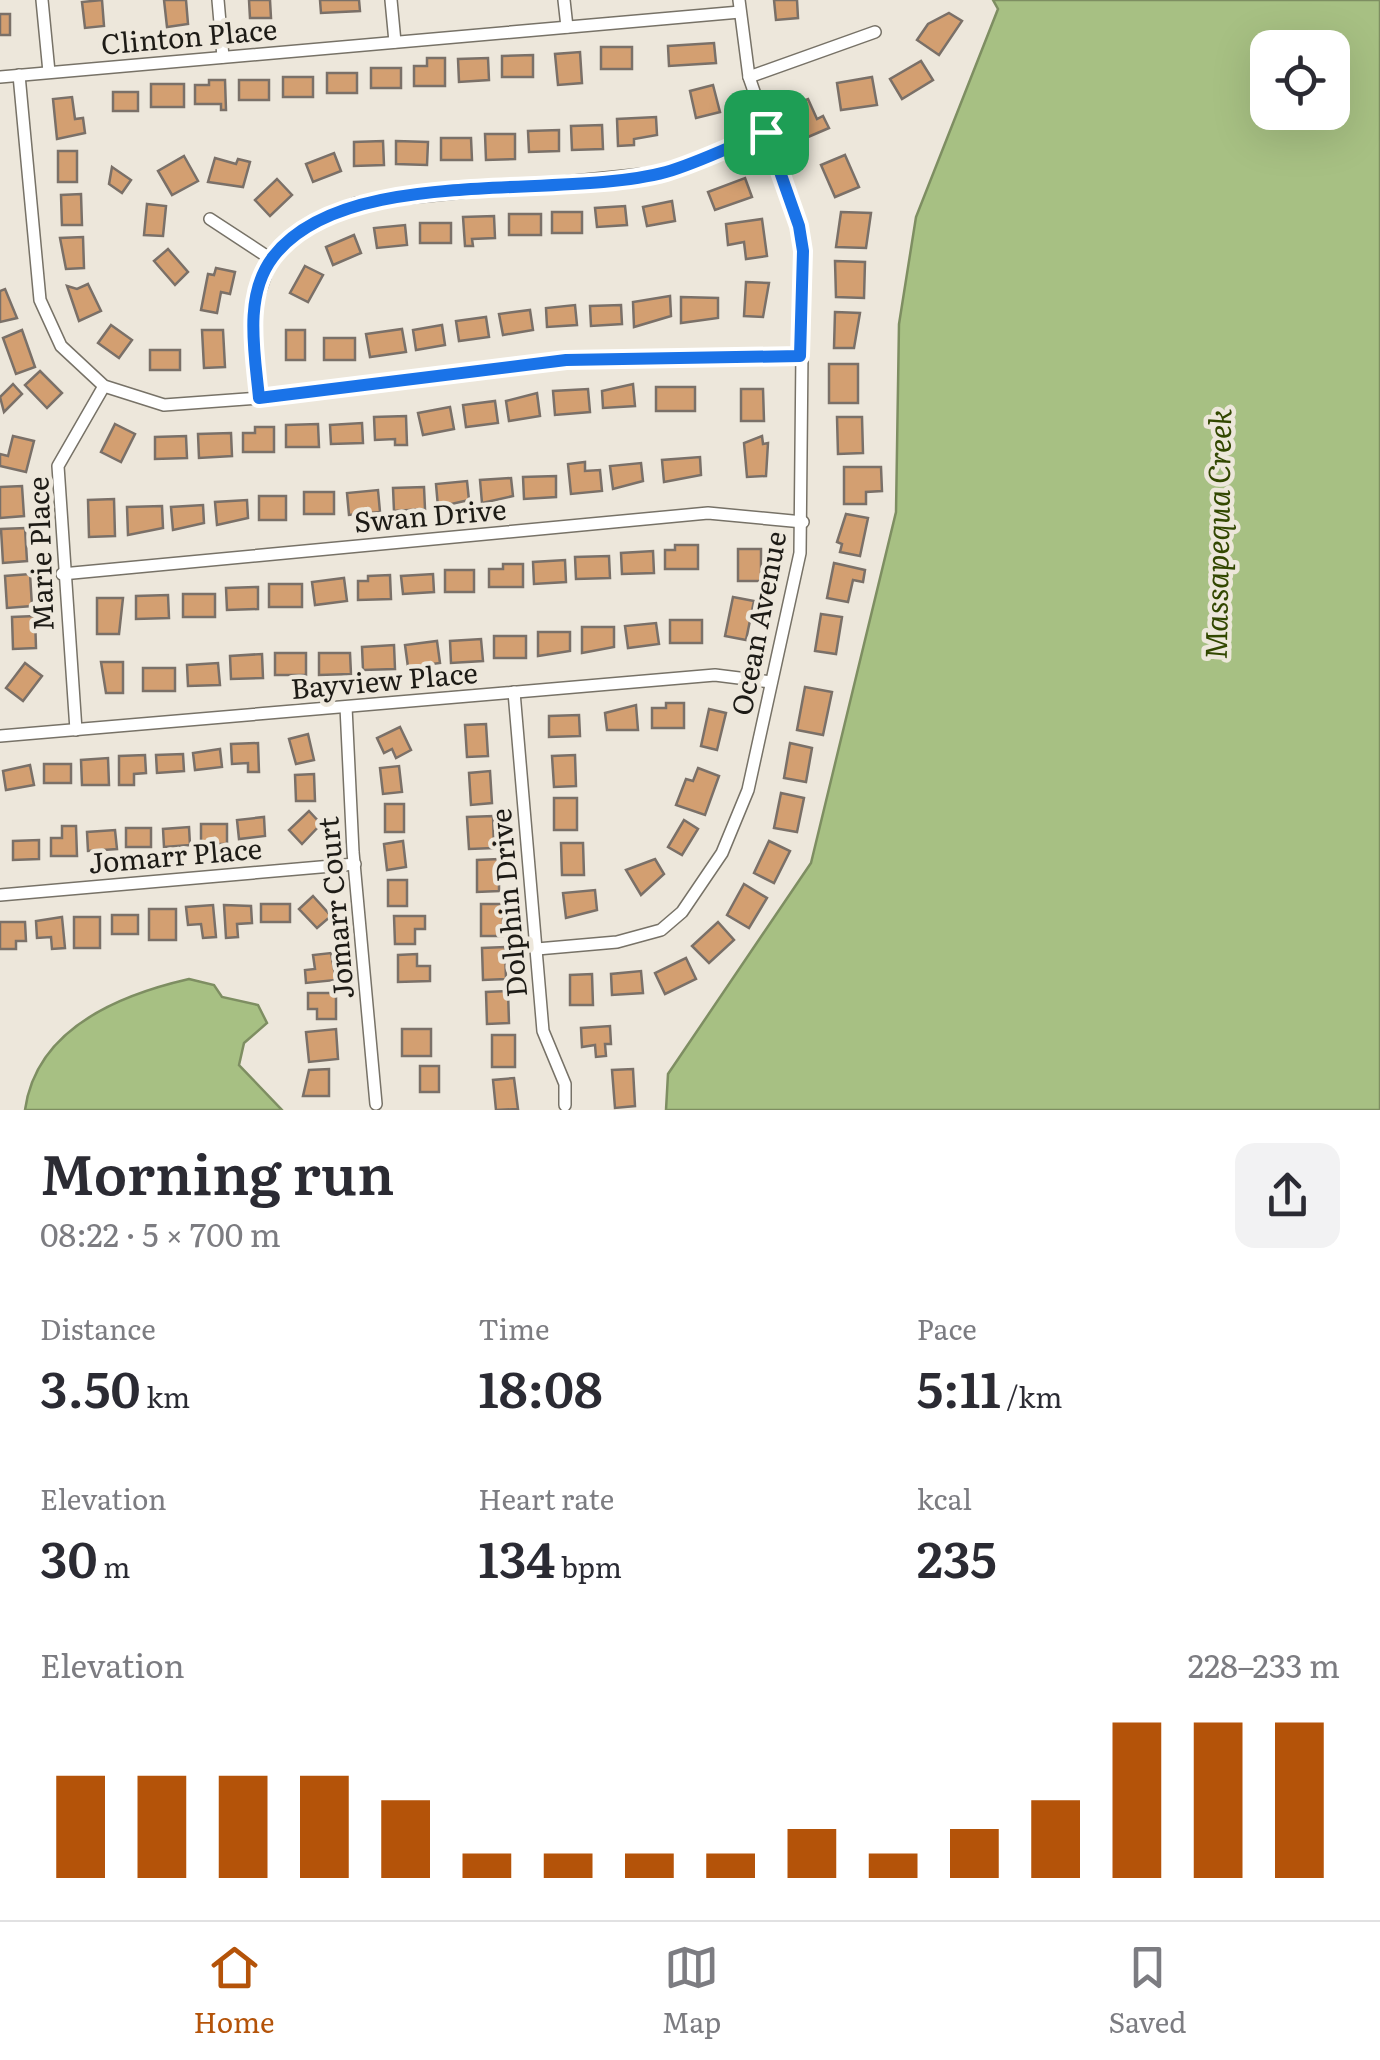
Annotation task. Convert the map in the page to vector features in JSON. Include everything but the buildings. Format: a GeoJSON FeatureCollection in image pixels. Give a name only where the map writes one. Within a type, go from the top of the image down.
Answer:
{"type":"FeatureCollection","features":[{"type":"Feature","properties":{"kind":"street"},"geometry":{"type":"LineString","coordinates":[[42,0],[49,72]]}},
{"type":"Feature","properties":{"kind":"street"},"geometry":{"type":"LineString","coordinates":[[218,0],[223,57]]}},
{"type":"Feature","properties":{"kind":"street"},"geometry":{"type":"LineString","coordinates":[[391,0],[395,42]]}},
{"type":"Feature","properties":{"kind":"street"},"geometry":{"type":"LineString","coordinates":[[564,0],[567,27]]}},
{"type":"Feature","properties":{"kind":"street","name":"Clinton Place"},"geometry":{"type":"LineString","coordinates":[[0,77],[567,27],[740,6]]}},
{"type":"Feature","properties":{"kind":"street","name":"Ocean Avenue"},"geometry":{"type":"LineString","coordinates":[[537,949],[642,938],[682,912],[722,853],[740,818],[771,682],[803,522],[803,251],[799,226],[749,77],[740,6]]}},
{"type":"Feature","properties":{"kind":"street"},"geometry":{"type":"LineString","coordinates":[[749,77],[875,32]]}},
{"type":"Feature","properties":{"kind":"street"},"geometry":{"type":"LineString","coordinates":[[19,75],[40,300],[62,346],[104,386],[164,405],[259,398],[566,360],[800,356]]}},
{"type":"Feature","properties":{"kind":"street"},"geometry":{"type":"LineString","coordinates":[[259,398],[252,314],[271,259],[308,225],[357,202],[664,172],[766,132]]}},
{"type":"Feature","properties":{"kind":"street"},"geometry":{"type":"LineString","coordinates":[[210,219],[271,259]]}},
{"type":"Feature","properties":{"kind":"street","name":"Marie Place"},"geometry":{"type":"LineString","coordinates":[[76,730],[62,574],[58,466],[104,386]]}},
{"type":"Feature","properties":{"kind":"street","name":"Swan Drive"},"geometry":{"type":"LineString","coordinates":[[62,574],[708,513],[803,522]]}},
{"type":"Feature","properties":{"kind":"street","name":"Bayview Place"},"geometry":{"type":"LineString","coordinates":[[0,736],[714,674],[771,682]]}},
{"type":"Feature","properties":{"kind":"street","name":"Dolphin Drive"},"geometry":{"type":"LineString","coordinates":[[514,692],[544,1031],[565,1084],[566,1105]]}},
{"type":"Feature","properties":{"kind":"street","name":"Jomarr Court"},"geometry":{"type":"LineString","coordinates":[[346,707],[376,1104]]}},
{"type":"Feature","properties":{"kind":"street","name":"Jomarr Place"},"geometry":{"type":"LineString","coordinates":[[0,894],[355,864]]}},
{"type":"Feature","properties":{"kind":"water","name":"Massapequa Creek"},"geometry":{"type":"Polygon","coordinates":[[[993,0],[1380,0],[1380,1110],[666,1110],[668,1074],[811,863],[896,512],[899,324],[916,217],[998,9],[993,0]]]}},
{"type":"Feature","properties":{"kind":"water"},"geometry":{"type":"Polygon","coordinates":[[[189,979],[214,985],[222,997],[258,1005],[267,1023],[244,1043],[239,1065],[282,1110],[25,1110],[32,1082],[63,1037],[109,1006],[189,979]]]}},
{"type":"Feature","properties":{"kind":"route"},"geometry":{"type":"LineString","coordinates":[[766,132],[792,201],[803,251],[800,356],[566,360],[259,398],[252,314],[271,259],[308,225],[357,202],[664,172],[766,132]]}}]}
